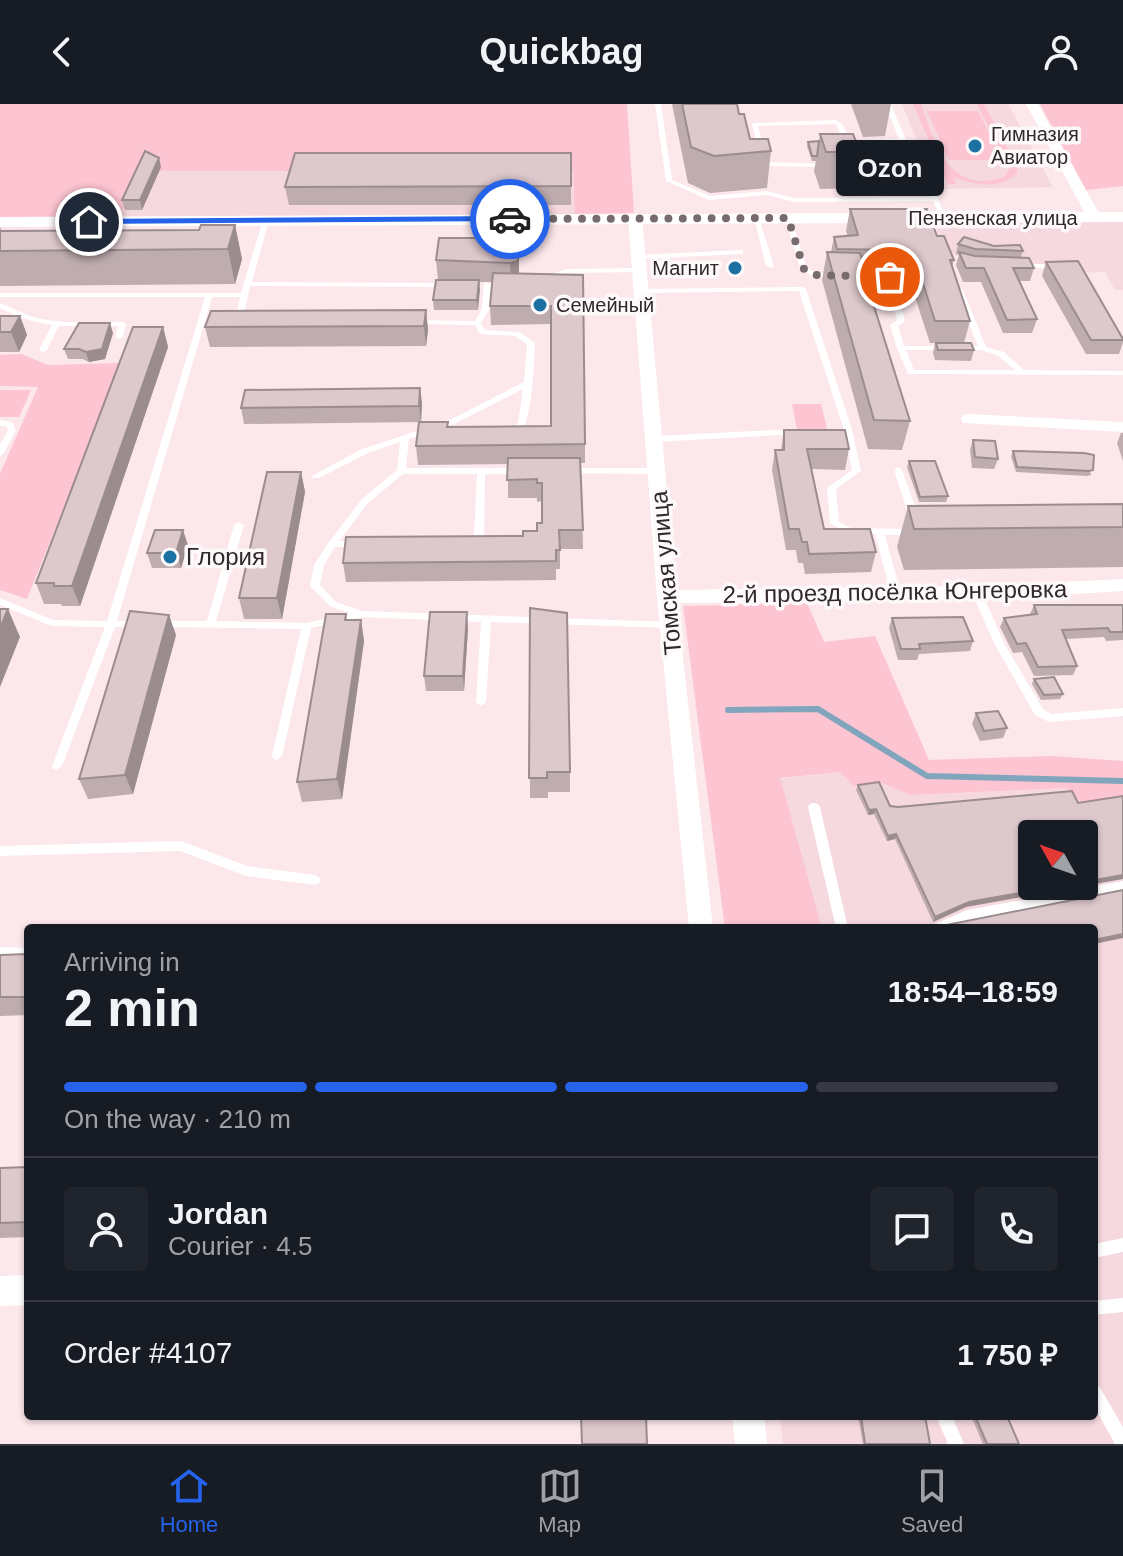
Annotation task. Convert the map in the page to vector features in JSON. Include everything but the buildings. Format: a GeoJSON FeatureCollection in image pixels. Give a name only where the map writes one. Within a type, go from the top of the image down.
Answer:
{"type":"FeatureCollection","features":[{"type":"Feature","properties":{"kind":"street"},"geometry":{"type":"LineString","coordinates":[[1032,104],[1094,217]]}},
{"type":"Feature","properties":{"kind":"street","name":"Пензенская улица"},"geometry":{"type":"LineString","coordinates":[[0,222],[635,218],[932,221],[1123,217]]}},
{"type":"Feature","properties":{"kind":"street","name":"Томская улица"},"geometry":{"type":"LineString","coordinates":[[635,218],[667,597],[701,924]]}},
{"type":"Feature","properties":{"kind":"street"},"geometry":{"type":"LineString","coordinates":[[969,419],[1123,427]]}},
{"type":"Feature","properties":{"kind":"street","name":"2-й проезд посёлка Юнгеровка"},"geometry":{"type":"LineString","coordinates":[[667,597],[977,593],[1123,585]]}},
{"type":"Feature","properties":{"kind":"street"},"geometry":{"type":"LineString","coordinates":[[0,1291],[24,1290]]}},
{"type":"Feature","properties":{"kind":"street"},"geometry":{"type":"LineString","coordinates":[[748,1420],[751,1444]]}},
{"type":"Feature","properties":{"kind":"lane"},"geometry":{"type":"LineString","coordinates":[[658,104],[669,181],[699,196],[734,198],[747,193],[767,193],[794,200],[935,199]]}},
{"type":"Feature","properties":{"kind":"lane"},"geometry":{"type":"LineString","coordinates":[[888,104],[903,141],[915,151],[935,199],[932,221]]}},
{"type":"Feature","properties":{"kind":"lane"},"geometry":{"type":"LineString","coordinates":[[854,166],[840,125],[836,122],[754,124],[764,164],[854,166],[921,165]]}},
{"type":"Feature","properties":{"kind":"lane"},"geometry":{"type":"LineString","coordinates":[[846,142],[903,141]]}},
{"type":"Feature","properties":{"kind":"lane"},"geometry":{"type":"LineString","coordinates":[[756,218],[770,266]]}},
{"type":"Feature","properties":{"kind":"lane"},"geometry":{"type":"LineString","coordinates":[[788,218],[804,269],[816,275],[890,277],[901,321],[890,325],[911,372],[1123,373]]}},
{"type":"Feature","properties":{"kind":"lane"},"geometry":{"type":"LineString","coordinates":[[239,321],[266,220]]}},
{"type":"Feature","properties":{"kind":"lane"},"geometry":{"type":"LineString","coordinates":[[539,280],[566,271],[740,252]]}},
{"type":"Feature","properties":{"kind":"lane"},"geometry":{"type":"LineString","coordinates":[[1010,265],[1059,267]]}},
{"type":"Feature","properties":{"kind":"lane"},"geometry":{"type":"LineString","coordinates":[[860,276],[864,288]]}},
{"type":"Feature","properties":{"kind":"lane"},"geometry":{"type":"LineString","coordinates":[[956,283],[983,348]]}},
{"type":"Feature","properties":{"kind":"lane"},"geometry":{"type":"LineString","coordinates":[[248,284],[455,285]]}},
{"type":"Feature","properties":{"kind":"lane"},"geometry":{"type":"LineString","coordinates":[[471,285],[511,288]]}},
{"type":"Feature","properties":{"kind":"lane"},"geometry":{"type":"LineString","coordinates":[[477,323],[486,308],[487,285]]}},
{"type":"Feature","properties":{"kind":"lane"},"geometry":{"type":"LineString","coordinates":[[640,291],[802,289],[848,430],[857,471],[831,488],[835,523],[849,531],[880,534],[919,532],[898,470]]}},
{"type":"Feature","properties":{"kind":"lane"},"geometry":{"type":"LineString","coordinates":[[0,295],[244,295]]}},
{"type":"Feature","properties":{"kind":"lane"},"geometry":{"type":"LineString","coordinates":[[57,766],[111,624],[209,295]]}},
{"type":"Feature","properties":{"kind":"lane"},"geometry":{"type":"LineString","coordinates":[[0,306],[37,322],[56,325],[122,324],[119,337]]}},
{"type":"Feature","properties":{"kind":"lane"},"geometry":{"type":"LineString","coordinates":[[226,322],[255,322]]}},
{"type":"Feature","properties":{"kind":"lane"},"geometry":{"type":"LineString","coordinates":[[398,322],[477,323]]}},
{"type":"Feature","properties":{"kind":"lane"},"geometry":{"type":"LineString","coordinates":[[200,323],[213,323]]}},
{"type":"Feature","properties":{"kind":"lane"},"geometry":{"type":"LineString","coordinates":[[477,323],[483,332],[517,334],[531,343],[522,423],[516,430],[501,429]]}},
{"type":"Feature","properties":{"kind":"lane"},"geometry":{"type":"LineString","coordinates":[[43,350],[56,325]]}},
{"type":"Feature","properties":{"kind":"lane"},"geometry":{"type":"LineString","coordinates":[[901,348],[983,348],[1001,354],[1021,371]]}},
{"type":"Feature","properties":{"kind":"lane"},"geometry":{"type":"LineString","coordinates":[[316,476],[365,451],[441,429],[528,383]]}},
{"type":"Feature","properties":{"kind":"lane"},"geometry":{"type":"LineString","coordinates":[[0,423],[9,424],[12,430],[0,453]]}},
{"type":"Feature","properties":{"kind":"lane"},"geometry":{"type":"LineString","coordinates":[[441,429],[456,429]]}},
{"type":"Feature","properties":{"kind":"lane"},"geometry":{"type":"LineString","coordinates":[[833,431],[848,430]]}},
{"type":"Feature","properties":{"kind":"lane"},"geometry":{"type":"LineString","coordinates":[[654,439],[802,432]]}},
{"type":"Feature","properties":{"kind":"lane"},"geometry":{"type":"LineString","coordinates":[[401,471],[405,438]]}},
{"type":"Feature","properties":{"kind":"lane"},"geometry":{"type":"LineString","coordinates":[[362,614],[333,604],[315,586],[319,565],[365,501],[401,471],[525,471]]}},
{"type":"Feature","properties":{"kind":"lane"},"geometry":{"type":"LineString","coordinates":[[554,471],[657,471]]}},
{"type":"Feature","properties":{"kind":"lane"},"geometry":{"type":"LineString","coordinates":[[465,540],[479,540],[481,472]]}},
{"type":"Feature","properties":{"kind":"lane"},"geometry":{"type":"LineString","coordinates":[[211,623],[239,525]]}},
{"type":"Feature","properties":{"kind":"lane"},"geometry":{"type":"LineString","coordinates":[[880,534],[896,594]]}},
{"type":"Feature","properties":{"kind":"lane"},"geometry":{"type":"LineString","coordinates":[[332,544],[376,543]]}},
{"type":"Feature","properties":{"kind":"lane"},"geometry":{"type":"LineString","coordinates":[[977,593],[999,643],[1039,712],[1049,718],[1123,712]]}},
{"type":"Feature","properties":{"kind":"lane"},"geometry":{"type":"LineString","coordinates":[[0,601],[52,623],[307,626],[362,614],[670,625]]}},
{"type":"Feature","properties":{"kind":"lane"},"geometry":{"type":"LineString","coordinates":[[481,702],[486,618]]}},
{"type":"Feature","properties":{"kind":"lane"},"geometry":{"type":"LineString","coordinates":[[277,756],[307,626]]}},
{"type":"Feature","properties":{"kind":"lane"},"geometry":{"type":"LineString","coordinates":[[814,807],[841,924]]}},
{"type":"Feature","properties":{"kind":"lane"},"geometry":{"type":"LineString","coordinates":[[0,851],[181,846],[246,871],[315,880]]}},
{"type":"Feature","properties":{"kind":"lane"},"geometry":{"type":"LineString","coordinates":[[948,924],[967,915],[1123,886]]}},
{"type":"Feature","properties":{"kind":"lane"},"geometry":{"type":"LineString","coordinates":[[0,952],[24,953]]}},
{"type":"Feature","properties":{"kind":"lane"},"geometry":{"type":"LineString","coordinates":[[1098,1250],[1123,1245]]}},
{"type":"Feature","properties":{"kind":"lane"},"geometry":{"type":"LineString","coordinates":[[1098,1308],[1123,1305]]}},
{"type":"Feature","properties":{"kind":"lane"},"geometry":{"type":"LineString","coordinates":[[1098,1398],[1123,1443]]}},
{"type":"Feature","properties":{"kind":"lane"},"geometry":{"type":"LineString","coordinates":[[946,1420],[956,1444]]}},
{"type":"Feature","properties":{"kind":"shaded area"},"geometry":{"type":"Polygon","coordinates":[[[0,104],[627,104],[634,213],[575,214],[573,171],[141,171],[119,217],[0,218],[0,104]]]}},
{"type":"Feature","properties":{"kind":"shaded area","name":"Гимназия Авиатор"},"geometry":{"type":"Polygon","coordinates":[[[902,104],[1008,104],[1053,187],[937,189],[902,104]]]}},
{"type":"Feature","properties":{"kind":"shaded area"},"geometry":{"type":"Polygon","coordinates":[[[913,104],[921,104],[932,135],[948,163],[970,179],[986,181],[1004,177],[1010,169],[977,104],[984,104],[1017,166],[1017,173],[995,184],[978,184],[954,177],[956,184],[948,184],[913,104]]]}},
{"type":"Feature","properties":{"kind":"shaded area"},"geometry":{"type":"Polygon","coordinates":[[[1040,104],[1123,104],[1123,186],[1086,190],[1040,104]]]}},
{"type":"Feature","properties":{"kind":"shaded area"},"geometry":{"type":"Polygon","coordinates":[[[927,111],[978,111],[1002,160],[949,160],[927,111]]]}},
{"type":"Feature","properties":{"kind":"shaded area"},"geometry":{"type":"Polygon","coordinates":[[[141,171],[573,171],[575,214],[119,217],[141,171]]]}},
{"type":"Feature","properties":{"kind":"shaded area"},"geometry":{"type":"Polygon","coordinates":[[[931,220],[1123,221],[1123,290],[1115,290],[1105,272],[1051,273],[1042,264],[989,264],[955,255],[947,249],[931,220]]]}},
{"type":"Feature","properties":{"kind":"shaded area"},"geometry":{"type":"Polygon","coordinates":[[[21,354],[48,365],[122,363],[27,599],[0,590],[0,474],[38,387],[0,386],[0,355],[21,354]]]}},
{"type":"Feature","properties":{"kind":"shaded area"},"geometry":{"type":"Polygon","coordinates":[[[0,390],[31,390],[19,417],[0,417],[0,390]]]}},
{"type":"Feature","properties":{"kind":"shaded area"},"geometry":{"type":"Polygon","coordinates":[[[792,404],[821,404],[827,429],[797,429],[792,404]]]}},
{"type":"Feature","properties":{"kind":"shaded area"},"geometry":{"type":"Polygon","coordinates":[[[807,603],[824,642],[875,636],[929,760],[1051,756],[1123,761],[1123,801],[1076,808],[1067,788],[910,795],[882,783],[854,786],[840,772],[780,778],[821,924],[724,924],[683,606],[807,603]]]}},
{"type":"Feature","properties":{"kind":"shaded area"},"geometry":{"type":"Polygon","coordinates":[[[840,772],[854,786],[882,783],[910,795],[1068,788],[1070,797],[1123,801],[1123,1444],[783,1444],[780,1420],[1098,1420],[1098,924],[821,924],[779,779],[840,772]]]}},
{"type":"Feature","properties":{"kind":"waterway"},"geometry":{"type":"LineString","coordinates":[[728,710],[818,709],[927,776],[1123,781]]}},
{"type":"Feature","properties":{"kind":"way so far"},"geometry":{"type":"LineString","coordinates":[[510,219],[788,218],[804,269],[816,275],[890,277]]}},
{"type":"Feature","properties":{"kind":"place","name":"Гимназия Авиатор"},"geometry":{"type":"Point","coordinates":[975,146]}},
{"type":"Feature","properties":{"kind":"place","name":"Магнит"},"geometry":{"type":"Point","coordinates":[735,268]}},
{"type":"Feature","properties":{"kind":"place","name":"Ozon"},"geometry":{"type":"Point","coordinates":[890,277]}},
{"type":"Feature","properties":{"kind":"place","name":"Семейный"},"geometry":{"type":"Point","coordinates":[540,305]}},
{"type":"Feature","properties":{"kind":"place","name":"Глория"},"geometry":{"type":"Point","coordinates":[170,557]}},
{"type":"Feature","properties":{"kind":"route"},"geometry":{"type":"LineString","coordinates":[[89,222],[510,219]]}}]}
